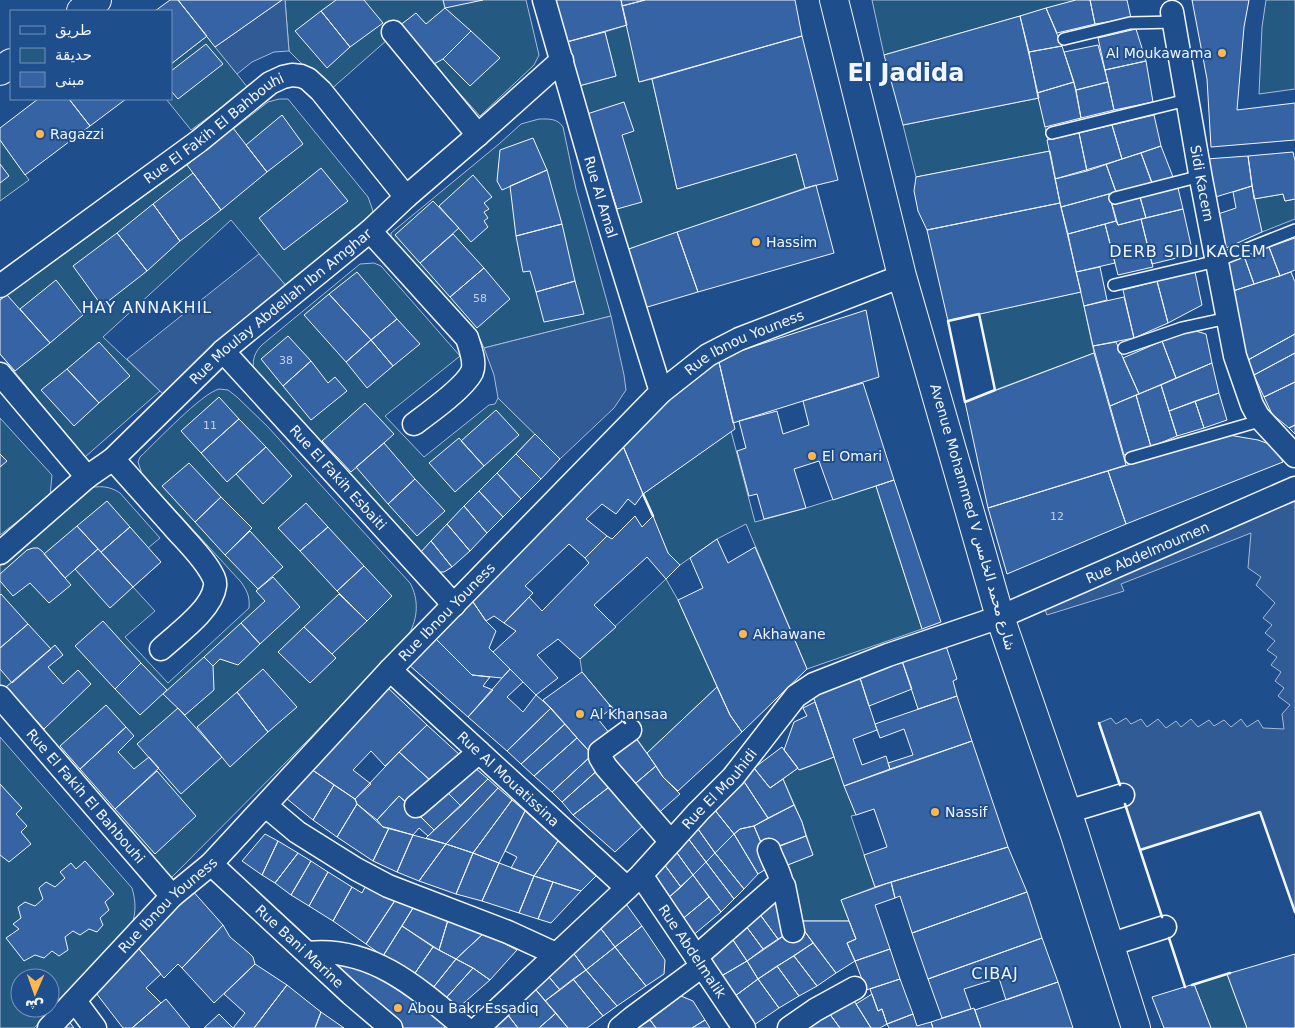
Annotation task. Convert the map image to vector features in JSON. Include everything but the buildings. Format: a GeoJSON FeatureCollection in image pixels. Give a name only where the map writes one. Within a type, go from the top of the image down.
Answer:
{"type":"FeatureCollection","features":[{"type":"Feature","properties":{"kind":"street"},"geometry":{"type":"LineString","coordinates":[[82,10],[97,0]]}},
{"type":"Feature","properties":{"kind":"street","name":"Rue Al Amal"},"geometry":{"type":"LineString","coordinates":[[544,0],[602,202],[661,392]]}},
{"type":"Feature","properties":{"kind":"street","name":"Avenue Mohammed V شارع محمد الخامس"},"geometry":{"type":"LineString","coordinates":[[834,0],[902,276],[1000,617],[1067,812],[1136,1028]]}},
{"type":"Feature","properties":{"kind":"street","name":"Sidi Kacem"},"geometry":{"type":"LineString","coordinates":[[1173,17],[1201,176],[1236,356],[1252,405],[1295,456]]}},
{"type":"Feature","properties":{"kind":"street"},"geometry":{"type":"LineString","coordinates":[[393,32],[478,135]]}},
{"type":"Feature","properties":{"kind":"street","name":"Rue Moulay Abdellah Ibn Amghar"},"geometry":{"type":"LineString","coordinates":[[0,553],[87,478],[113,459],[223,351],[370,231],[562,60]]}},
{"type":"Feature","properties":{"kind":"street","name":"Rue El Fakih El Bahbouhi"},"geometry":{"type":"LineString","coordinates":[[0,286],[199,141],[270,83],[292,75],[308,79],[321,91],[406,197]]}},
{"type":"Feature","properties":{"kind":"street"},"geometry":{"type":"LineString","coordinates":[[370,231],[467,338],[473,358],[472,371],[467,379],[414,424]]}},
{"type":"Feature","properties":{"kind":"street","name":"Rue Ibnou Youness"},"geometry":{"type":"LineString","coordinates":[[49,1028],[172,896],[211,864],[390,670],[570,483],[661,392],[708,356],[739,339],[902,276]]}},
{"type":"Feature","properties":{"kind":"street","name":"Rue El Fakih Esbaiti"},"geometry":{"type":"LineString","coordinates":[[223,351],[454,605]]}},
{"type":"Feature","properties":{"kind":"street"},"geometry":{"type":"LineString","coordinates":[[0,374],[87,478]]}},
{"type":"Feature","properties":{"kind":"street"},"geometry":{"type":"LineString","coordinates":[[113,459],[191,546],[214,578],[213,593],[199,615],[161,649]]}},
{"type":"Feature","properties":{"kind":"street","name":"Rue Abdelmoumen"},"geometry":{"type":"LineString","coordinates":[[1000,617],[1295,488]]}},
{"type":"Feature","properties":{"kind":"street","name":"Rue El Mouhidi"},"geometry":{"type":"LineString","coordinates":[[478,1028],[634,882],[733,777],[796,696],[814,684],[888,655],[1000,617]]}},
{"type":"Feature","properties":{"kind":"street","name":"Rue Al Mouatissina"},"geometry":{"type":"LineString","coordinates":[[390,670],[479,752],[634,882]]}},
{"type":"Feature","properties":{"kind":"street","name":"Rue El Fakih El Bahbouhi"},"geometry":{"type":"LineString","coordinates":[[0,698],[172,896]]}},
{"type":"Feature","properties":{"kind":"street"},"geometry":{"type":"LineString","coordinates":[[630,730],[600,752],[600,757],[606,767],[671,842]]}},
{"type":"Feature","properties":{"kind":"street"},"geometry":{"type":"LineString","coordinates":[[416,806],[479,752]]}},
{"type":"Feature","properties":{"kind":"street"},"geometry":{"type":"LineString","coordinates":[[1067,812],[1123,795]]}},
{"type":"Feature","properties":{"kind":"street"},"geometry":{"type":"LineString","coordinates":[[266,806],[311,842],[388,886],[508,932],[556,954]]}},
{"type":"Feature","properties":{"kind":"street"},"geometry":{"type":"LineString","coordinates":[[620,1028],[699,962],[779,885],[781,877],[775,868],[768,850]]}},
{"type":"Feature","properties":{"kind":"street","name":"Rue Bani Marine"},"geometry":{"type":"LineString","coordinates":[[211,864],[351,994],[391,1028]]}},
{"type":"Feature","properties":{"kind":"street","name":"Rue Abdelmalik"},"geometry":{"type":"LineString","coordinates":[[634,882],[699,962],[744,1028]]}},
{"type":"Feature","properties":{"kind":"street"},"geometry":{"type":"LineString","coordinates":[[779,885],[784,886],[793,931]]}},
{"type":"Feature","properties":{"kind":"street"},"geometry":{"type":"LineString","coordinates":[[1109,945],[1165,927]]}},
{"type":"Feature","properties":{"kind":"street"},"geometry":{"type":"LineString","coordinates":[[308,953],[325,951],[339,953],[356,956],[375,963],[423,992],[465,1028]]}},
{"type":"Feature","properties":{"kind":"street"},"geometry":{"type":"LineString","coordinates":[[789,1028],[815,1010],[855,988]]}},
{"type":"Feature","properties":{"kind":"street"},"geometry":{"type":"LineString","coordinates":[[75,1001],[96,1028]]}},
{"type":"Feature","properties":{"kind":"lane"},"geometry":{"type":"LineString","coordinates":[[1064,39],[1130,23],[1173,17]]}},
{"type":"Feature","properties":{"kind":"lane"},"geometry":{"type":"LineString","coordinates":[[1052,133],[1188,100]]}},
{"type":"Feature","properties":{"kind":"lane"},"geometry":{"type":"LineString","coordinates":[[1115,198],[1201,176]]}},
{"type":"Feature","properties":{"kind":"lane"},"geometry":{"type":"LineString","coordinates":[[1114,285],[1217,261],[1295,230]]}},
{"type":"Feature","properties":{"kind":"lane"},"geometry":{"type":"LineString","coordinates":[[1124,348],[1182,328],[1228,318]]}},
{"type":"Feature","properties":{"kind":"lane"},"geometry":{"type":"LineString","coordinates":[[1131,458],[1263,420]]}},
{"type":"Feature","properties":{"kind":"green space"},"geometry":{"type":"Polygon","coordinates":[[[285,0],[526,0],[539,55],[534,65],[480,116],[394,21],[381,33],[387,40],[329,91],[289,51],[285,0]]]}},
{"type":"Feature","properties":{"kind":"green space"},"geometry":{"type":"Polygon","coordinates":[[[872,0],[1076,0],[884,55],[872,0]]]}},
{"type":"Feature","properties":{"kind":"green space"},"geometry":{"type":"Polygon","coordinates":[[[1266,0],[1295,0],[1295,89],[1259,94],[1262,27],[1266,0]]]}},
{"type":"Feature","properties":{"kind":"green space"},"geometry":{"type":"Polygon","coordinates":[[[627,25],[639,82],[652,79],[677,189],[796,154],[805,188],[626,250],[575,87],[616,76],[605,32],[627,25]]]}},
{"type":"Feature","properties":{"kind":"green space"},"geometry":{"type":"Polygon","coordinates":[[[207,36],[248,88],[191,130],[167,100],[172,100],[172,63],[207,36]]]}},
{"type":"Feature","properties":{"kind":"green space"},"geometry":{"type":"Polygon","coordinates":[[[1039,98],[1050,151],[916,177],[903,125],[1039,98]]]}},
{"type":"Feature","properties":{"kind":"green space"},"geometry":{"type":"Polygon","coordinates":[[[288,99],[368,197],[373,211],[369,220],[287,287],[231,220],[103,337],[160,391],[85,457],[0,354],[0,300],[187,165],[268,102],[288,99]]]}},
{"type":"Feature","properties":{"kind":"green space"},"geometry":{"type":"Polygon","coordinates":[[[539,119],[555,121],[563,127],[576,189],[611,316],[484,348],[480,339],[413,267],[391,238],[391,233],[521,124],[539,119]]]}},
{"type":"Feature","properties":{"kind":"green space"},"geometry":{"type":"Polygon","coordinates":[[[0,140],[29,180],[0,201],[0,140]]]}},
{"type":"Feature","properties":{"kind":"green space"},"geometry":{"type":"Polygon","coordinates":[[[1283,194],[1285,201],[1295,199],[1295,219],[1262,232],[1254,199],[1283,194]]]}},
{"type":"Feature","properties":{"kind":"green space"},"geometry":{"type":"Polygon","coordinates":[[[374,263],[381,266],[460,356],[385,416],[424,457],[489,405],[495,404],[498,398],[535,434],[419,554],[255,374],[253,365],[257,350],[263,344],[360,264],[374,263]]]}},
{"type":"Feature","properties":{"kind":"green space"},"geometry":{"type":"Polygon","coordinates":[[[1081,292],[1094,353],[995,390],[979,314],[1081,292]]]}},
{"type":"Feature","properties":{"kind":"green space"},"geometry":{"type":"Polygon","coordinates":[[[219,389],[228,390],[268,427],[410,583],[415,595],[416,615],[409,634],[308,740],[169,880],[0,686],[0,566],[87,489],[104,487],[120,493],[160,538],[148,548],[161,562],[133,587],[155,611],[125,637],[168,683],[249,608],[249,600],[241,582],[142,474],[138,462],[140,457],[191,408],[201,399],[219,389]]]}},
{"type":"Feature","properties":{"kind":"green space"},"geometry":{"type":"Polygon","coordinates":[[[0,418],[52,475],[50,496],[0,535],[0,418]]]}},
{"type":"Feature","properties":{"kind":"green space"},"geometry":{"type":"Polygon","coordinates":[[[731,431],[755,522],[876,486],[922,629],[807,669],[746,524],[717,539],[680,565],[668,553],[643,494],[731,431]]]}},
{"type":"Feature","properties":{"kind":"green space"},"geometry":{"type":"Polygon","coordinates":[[[666,579],[678,600],[717,687],[647,753],[630,729],[582,672],[580,659],[666,579]]]}},
{"type":"Feature","properties":{"kind":"green space"},"geometry":{"type":"Polygon","coordinates":[[[0,737],[132,888],[135,906],[132,925],[60,1001],[60,968],[10,968],[10,1018],[44,1018],[34,1028],[0,1028],[0,737]]]}},
{"type":"Feature","properties":{"kind":"green space"},"geometry":{"type":"Polygon","coordinates":[[[834,757],[856,815],[851,816],[875,887],[841,900],[849,921],[797,921],[780,868],[813,855],[802,822],[783,779],[798,768],[800,770],[834,757]]]}},
{"type":"Feature","properties":{"kind":"green space"},"geometry":{"type":"Polygon","coordinates":[[[1227,974],[1247,1028],[1211,1028],[1194,984],[1227,974]]]}},
{"type":"Feature","properties":{"kind":"shaded area"},"geometry":{"type":"Polygon","coordinates":[[[282,0],[285,0],[289,51],[274,52],[252,62],[237,74],[215,47],[282,0]]]}},
{"type":"Feature","properties":{"kind":"shaded area"},"geometry":{"type":"Polygon","coordinates":[[[259,254],[287,287],[166,397],[127,359],[259,254]]]}},
{"type":"Feature","properties":{"kind":"shaded area"},"geometry":{"type":"Polygon","coordinates":[[[611,316],[626,390],[614,408],[560,459],[498,398],[494,375],[484,348],[611,316]]]}},
{"type":"Feature","properties":{"kind":"shaded area"},"geometry":{"type":"Polygon","coordinates":[[[1295,488],[1295,912],[1260,812],[1140,850],[1099,723],[1111,718],[1116,724],[1126,718],[1131,724],[1141,719],[1147,727],[1158,719],[1166,728],[1176,721],[1181,727],[1191,719],[1198,727],[1209,720],[1214,726],[1224,720],[1231,727],[1241,719],[1247,727],[1258,720],[1263,728],[1284,729],[1282,714],[1290,705],[1278,696],[1284,688],[1275,681],[1281,672],[1271,665],[1277,657],[1267,650],[1275,641],[1265,633],[1272,625],[1263,618],[1275,603],[1256,585],[1261,577],[1248,568],[1251,533],[1121,584],[1124,591],[1047,615],[1041,599],[1295,488]]]}},
{"type":"Feature","properties":{"kind":"wall"},"geometry":{"type":"LineString","coordinates":[[979,314],[995,390],[965,402],[948,321],[979,314]]}},
{"type":"Feature","properties":{"kind":"wall"},"geometry":{"type":"LineString","coordinates":[[643,494],[653,516]]}},
{"type":"Feature","properties":{"kind":"wall"},"geometry":{"type":"LineString","coordinates":[[610,706],[625,723]]}},
{"type":"Feature","properties":{"kind":"wall"},"geometry":{"type":"LineString","coordinates":[[1099,723],[1120,785]]}},
{"type":"Feature","properties":{"kind":"wall"},"geometry":{"type":"LineString","coordinates":[[1125,804],[1140,850],[1260,812],[1295,912]]}},
{"type":"Feature","properties":{"kind":"wall"},"geometry":{"type":"LineString","coordinates":[[1140,850],[1162,917]]}},
{"type":"Feature","properties":{"kind":"wall"},"geometry":{"type":"LineString","coordinates":[[1169,938],[1185,987]]}},
{"type":"Feature","properties":{"kind":"wall"},"geometry":{"type":"LineString","coordinates":[[1192,985],[1230,973]]}},
{"type":"Feature","properties":{"kind":"place","name":"Al Moukawama"},"geometry":{"type":"Point","coordinates":[1222,53]}},
{"type":"Feature","properties":{"kind":"place","name":"Ragazzi"},"geometry":{"type":"Point","coordinates":[40,134]}},
{"type":"Feature","properties":{"kind":"place","name":"Hassim"},"geometry":{"type":"Point","coordinates":[756,242]}},
{"type":"Feature","properties":{"kind":"place","name":"El Omari"},"geometry":{"type":"Point","coordinates":[812,456]}},
{"type":"Feature","properties":{"kind":"place","name":"Akhawane"},"geometry":{"type":"Point","coordinates":[743,634]}},
{"type":"Feature","properties":{"kind":"place","name":"Al Khansaa"},"geometry":{"type":"Point","coordinates":[580,714]}},
{"type":"Feature","properties":{"kind":"place","name":"Nassif"},"geometry":{"type":"Point","coordinates":[935,812]}},
{"type":"Feature","properties":{"kind":"place","name":"Abou Bakr Essadiq"},"geometry":{"type":"Point","coordinates":[398,1008]}},
{"type":"Feature","properties":{"kind":"district","name":"El Jadida"},"geometry":{"type":"Point","coordinates":[906,73]}},
{"type":"Feature","properties":{"kind":"district","name":"DERB SIDI KACEM"},"geometry":{"type":"Point","coordinates":[1188,251]}},
{"type":"Feature","properties":{"kind":"district","name":"HAY ANNAKHIL"},"geometry":{"type":"Point","coordinates":[147,307]}},
{"type":"Feature","properties":{"kind":"district","name":"CIBAJ"},"geometry":{"type":"Point","coordinates":[995,973]}}]}
